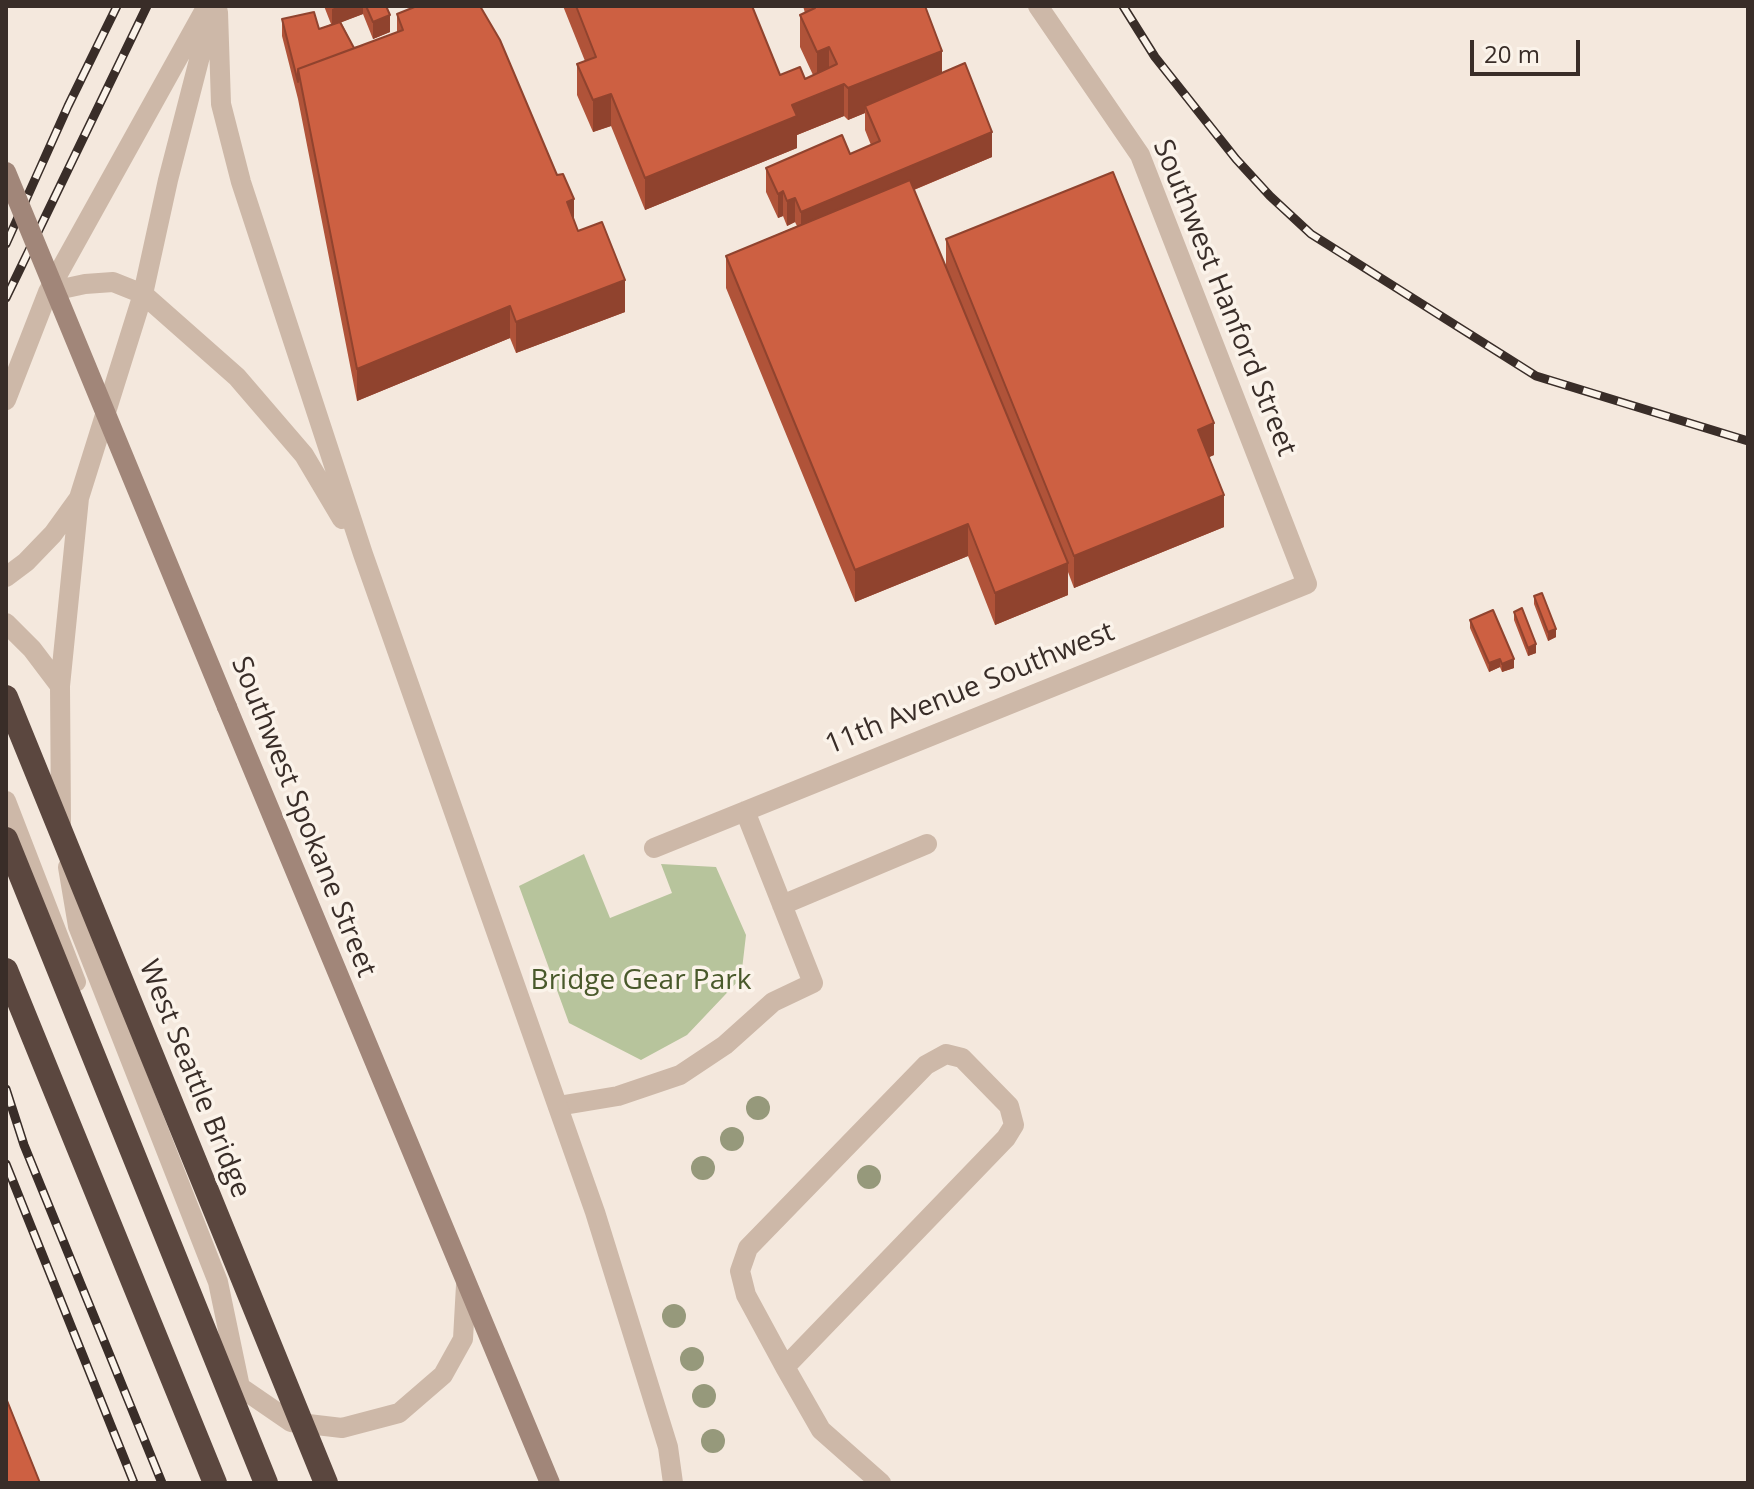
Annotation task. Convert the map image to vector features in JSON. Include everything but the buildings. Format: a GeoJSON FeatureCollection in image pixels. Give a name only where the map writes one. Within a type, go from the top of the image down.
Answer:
{"type":"FeatureCollection","features":[{"type":"Feature","properties":{"kind":"highway","name":"West Seattle Bridge"},"geometry":{"type":"LineString","coordinates":[[6,697],[326,1483]]}},
{"type":"Feature","properties":{"kind":"highway"},"geometry":{"type":"LineString","coordinates":[[6,839],[266,1483]]}},
{"type":"Feature","properties":{"kind":"highway"},"geometry":{"type":"LineString","coordinates":[[6,970],[215,1483]]}},
{"type":"Feature","properties":{"kind":"main road","name":"Southwest Spokane Street"},"geometry":{"type":"LineString","coordinates":[[6,172],[550,1483]]}},
{"type":"Feature","properties":{"kind":"street"},"geometry":{"type":"LineString","coordinates":[[6,400],[48,292],[213,6]]}},
{"type":"Feature","properties":{"kind":"street"},"geometry":{"type":"LineString","coordinates":[[213,6],[168,180],[143,294],[79,498],[60,686],[60,818],[78,926],[218,1282],[240,1387],[291,1422],[342,1428],[399,1413],[443,1375],[463,1339],[466,1285]]}},
{"type":"Feature","properties":{"kind":"street"},"geometry":{"type":"LineString","coordinates":[[213,6],[221,104],[241,182],[363,554],[595,1212],[668,1447],[673,1483]]}},
{"type":"Feature","properties":{"kind":"street","name":"Southwest Hanford Street"},"geometry":{"type":"LineString","coordinates":[[1038,6],[1140,155],[1307,584]]}},
{"type":"Feature","properties":{"kind":"street"},"geometry":{"type":"LineString","coordinates":[[48,292],[113,282],[143,294],[237,377],[304,455],[363,554]]}},
{"type":"Feature","properties":{"kind":"street"},"geometry":{"type":"LineString","coordinates":[[6,577],[26,562],[53,534],[79,498]]}},
{"type":"Feature","properties":{"kind":"street","name":"11th Avenue Southwest"},"geometry":{"type":"LineString","coordinates":[[654,848],[1307,584]]}},
{"type":"Feature","properties":{"kind":"street"},"geometry":{"type":"LineString","coordinates":[[6,623],[32,649],[60,686]]}},
{"type":"Feature","properties":{"kind":"street"},"geometry":{"type":"LineString","coordinates":[[6,801],[196,1289],[278,1483]]}},
{"type":"Feature","properties":{"kind":"street"},"geometry":{"type":"LineString","coordinates":[[558,1106],[618,1096],[680,1075],[725,1045],[773,1002],[813,983],[745,811]]}},
{"type":"Feature","properties":{"kind":"street"},"geometry":{"type":"LineString","coordinates":[[782,905],[927,844]]}},
{"type":"Feature","properties":{"kind":"street"},"geometry":{"type":"LineString","coordinates":[[785,1367],[1006,1138],[1014,1125],[1009,1106],[962,1058],[946,1054],[926,1065],[748,1248],[740,1271],[746,1295],[785,1367],[821,1430],[881,1483]]}},
{"type":"Feature","properties":{"kind":"green space","name":"Bridge Gear Park"},"geometry":{"type":"Polygon","coordinates":[[[584,854],[610,918],[672,893],[661,864],[716,867],[746,935],[741,978],[687,1035],[641,1060],[569,1023],[519,886],[584,854]]]}},
{"type":"Feature","properties":{"kind":"railway"},"geometry":{"type":"LineString","coordinates":[[6,244],[117,6]]}},
{"type":"Feature","properties":{"kind":"railway"},"geometry":{"type":"LineString","coordinates":[[6,298],[147,6]]}},
{"type":"Feature","properties":{"kind":"railway"},"geometry":{"type":"LineString","coordinates":[[1123,6],[1155,57],[1236,159],[1311,234],[1536,376],[1748,441]]}},
{"type":"Feature","properties":{"kind":"railway"},"geometry":{"type":"LineString","coordinates":[[6,1089],[24,1145],[162,1483]]}},
{"type":"Feature","properties":{"kind":"railway"},"geometry":{"type":"LineString","coordinates":[[6,1164],[134,1483]]}}]}
